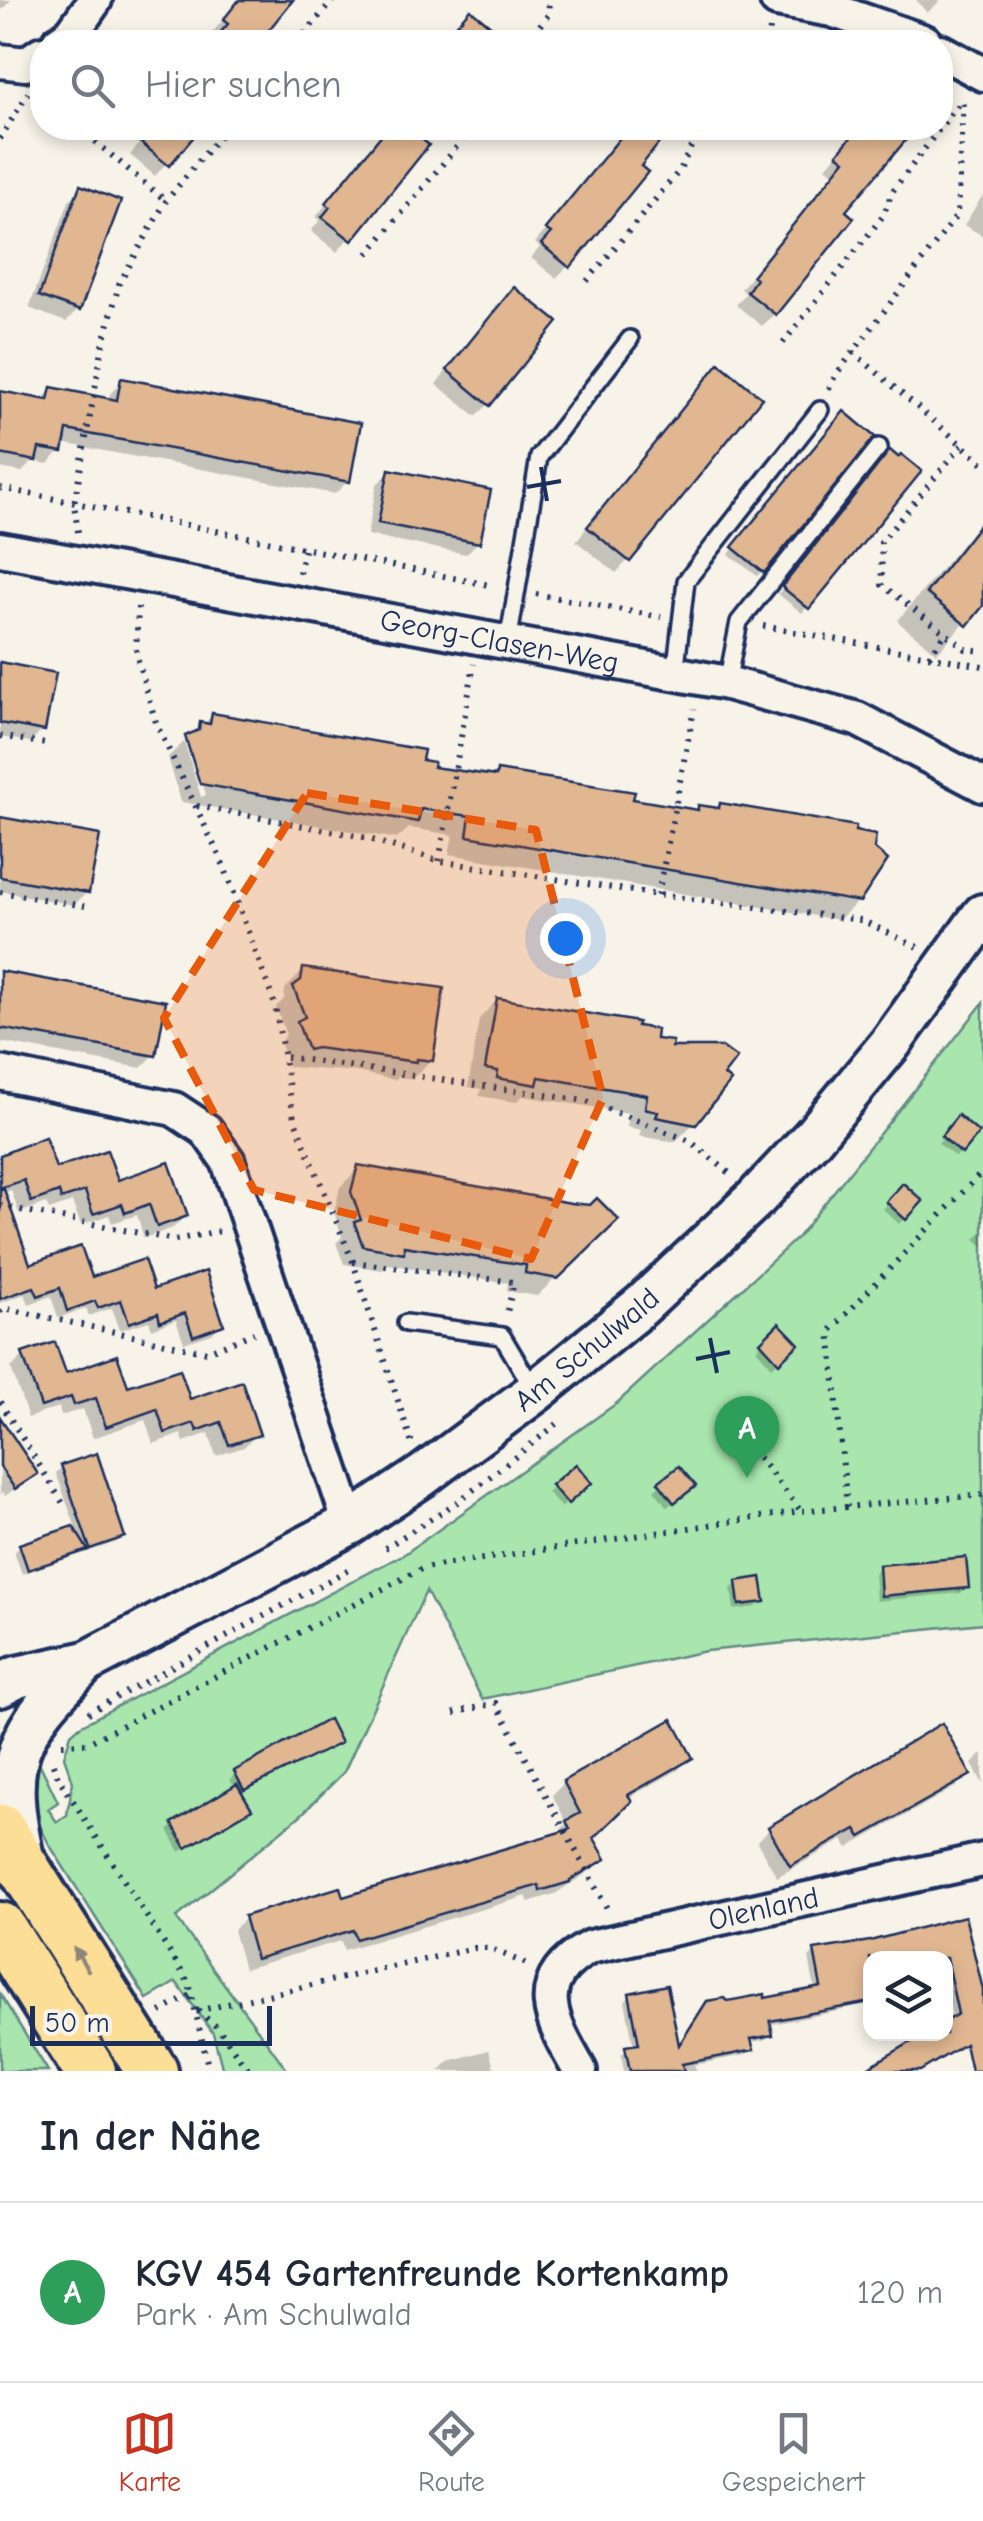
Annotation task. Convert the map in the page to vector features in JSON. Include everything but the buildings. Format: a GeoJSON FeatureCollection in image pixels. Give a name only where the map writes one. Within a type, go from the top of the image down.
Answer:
{"type":"FeatureCollection","features":[{"type":"Feature","properties":{"kind":"main road"},"geometry":{"type":"LineString","coordinates":[[13,1850],[152,2071]]}},
{"type":"Feature","properties":{"kind":"main road"},"geometry":{"type":"LineString","coordinates":[[0,1928],[90,2071]]}},
{"type":"Feature","properties":{"kind":"street"},"geometry":{"type":"LineString","coordinates":[[74,30],[95,0]]}},
{"type":"Feature","properties":{"kind":"street"},"geometry":{"type":"LineString","coordinates":[[777,0],[832,10],[890,30]]}},
{"type":"Feature","properties":{"kind":"street"},"geometry":{"type":"LineString","coordinates":[[0,62],[30,61]]}},
{"type":"Feature","properties":{"kind":"street"},"geometry":{"type":"LineString","coordinates":[[953,62],[974,81]]}},
{"type":"Feature","properties":{"kind":"street","name":"Georg-Clasen-Weg"},"geometry":{"type":"LineString","coordinates":[[0,549],[701,678],[857,719],[983,785]]}},
{"type":"Feature","properties":{"kind":"street","name":"Am Schulwald"},"geometry":{"type":"LineString","coordinates":[[0,1686],[16,1677],[88,1662],[350,1524],[535,1392],[641,1306],[756,1198],[852,1091],[983,914]]}},
{"type":"Feature","properties":{"kind":"street"},"geometry":{"type":"LineString","coordinates":[[0,1073],[160,1104],[192,1118],[218,1144],[228,1160],[251,1224],[350,1524]]}},
{"type":"Feature","properties":{"kind":"street","name":"Am Schulwald"},"geometry":{"type":"LineString","coordinates":[[13,1850],[13,1775],[18,1752],[43,1706],[88,1662]]}},
{"type":"Feature","properties":{"kind":"street","name":"Olenland"},"geometry":{"type":"LineString","coordinates":[[554,1976],[567,1959],[590,1947],[983,1860]]}},
{"type":"Feature","properties":{"kind":"street"},"geometry":{"type":"LineString","coordinates":[[554,1976],[550,2003],[556,2028],[580,2071]]}},
{"type":"Feature","properties":{"kind":"lane"},"geometry":{"type":"LineString","coordinates":[[493,640],[518,591],[539,457],[630,339]]}},
{"type":"Feature","properties":{"kind":"lane"},"geometry":{"type":"LineString","coordinates":[[701,678],[681,620],[686,581],[820,410]]}},
{"type":"Feature","properties":{"kind":"lane"},"geometry":{"type":"LineString","coordinates":[[701,678],[739,622],[879,447]]}},
{"type":"Feature","properties":{"kind":"lane"},"geometry":{"type":"LineString","coordinates":[[406,1323],[502,1336],[535,1392]]}},
{"type":"Feature","properties":{"kind":"path"},"geometry":{"type":"LineString","coordinates":[[308,30],[333,0]]}},
{"type":"Feature","properties":{"kind":"path"},"geometry":{"type":"LineString","coordinates":[[536,30],[548,16],[549,0]]}},
{"type":"Feature","properties":{"kind":"path"},"geometry":{"type":"LineString","coordinates":[[953,109],[974,81]]}},
{"type":"Feature","properties":{"kind":"path"},"geometry":{"type":"LineString","coordinates":[[820,410],[835,376],[957,215],[974,81]]}},
{"type":"Feature","properties":{"kind":"path"},"geometry":{"type":"LineString","coordinates":[[0,139],[30,89]]}},
{"type":"Feature","properties":{"kind":"path"},"geometry":{"type":"LineString","coordinates":[[93,140],[166,201]]}},
{"type":"Feature","properties":{"kind":"path"},"geometry":{"type":"LineString","coordinates":[[83,565],[74,504],[102,350],[119,284],[166,201],[216,140]]}},
{"type":"Feature","properties":{"kind":"path"},"geometry":{"type":"LineString","coordinates":[[368,254],[462,140]]}},
{"type":"Feature","properties":{"kind":"path"},"geometry":{"type":"LineString","coordinates":[[587,281],[680,170],[694,140]]}},
{"type":"Feature","properties":{"kind":"path"},"geometry":{"type":"LineString","coordinates":[[784,343],[883,216],[892,192],[930,140]]}},
{"type":"Feature","properties":{"kind":"path"},"geometry":{"type":"LineString","coordinates":[[853,352],[983,463]]}},
{"type":"Feature","properties":{"kind":"path"},"geometry":{"type":"LineString","coordinates":[[962,445],[881,542],[882,585],[966,649],[983,652]]}},
{"type":"Feature","properties":{"kind":"path"},"geometry":{"type":"LineString","coordinates":[[0,488],[681,620]]}},
{"type":"Feature","properties":{"kind":"path"},"geometry":{"type":"LineString","coordinates":[[139,575],[136,654],[156,722],[224,866],[275,1005],[294,1118],[353,1262],[422,1476]]}},
{"type":"Feature","properties":{"kind":"path"},"geometry":{"type":"LineString","coordinates":[[739,622],[983,666]]}},
{"type":"Feature","properties":{"kind":"path"},"geometry":{"type":"LineString","coordinates":[[929,656],[946,633]]}},
{"type":"Feature","properties":{"kind":"path"},"geometry":{"type":"LineString","coordinates":[[439,861],[493,640]]}},
{"type":"Feature","properties":{"kind":"path"},"geometry":{"type":"LineString","coordinates":[[658,895],[701,678]]}},
{"type":"Feature","properties":{"kind":"path"},"geometry":{"type":"LineString","coordinates":[[0,736],[46,744]]}},
{"type":"Feature","properties":{"kind":"path"},"geometry":{"type":"LineString","coordinates":[[196,806],[363,837],[439,861],[658,895],[861,920],[950,963]]}},
{"type":"Feature","properties":{"kind":"path"},"geometry":{"type":"LineString","coordinates":[[0,892],[85,906]]}},
{"type":"Feature","properties":{"kind":"path"},"geometry":{"type":"LineString","coordinates":[[286,1057],[587,1101],[690,1141],[721,1164]]}},
{"type":"Feature","properties":{"kind":"path"},"geometry":{"type":"LineString","coordinates":[[848,1507],[830,1331],[983,1172]]}},
{"type":"Feature","properties":{"kind":"path"},"geometry":{"type":"LineString","coordinates":[[0,1206],[175,1240],[251,1224]]}},
{"type":"Feature","properties":{"kind":"path"},"geometry":{"type":"LineString","coordinates":[[353,1262],[514,1282],[502,1336]]}},
{"type":"Feature","properties":{"kind":"path"},"geometry":{"type":"LineString","coordinates":[[0,1312],[4,1308],[208,1352],[283,1322]]}},
{"type":"Feature","properties":{"kind":"path"},"geometry":{"type":"LineString","coordinates":[[0,1402],[64,1505]]}},
{"type":"Feature","properties":{"kind":"path"},"geometry":{"type":"LineString","coordinates":[[752,1449],[801,1512]]}},
{"type":"Feature","properties":{"kind":"path"},"geometry":{"type":"LineString","coordinates":[[52,1744],[88,1743],[423,1568],[801,1512],[983,1496]]}},
{"type":"Feature","properties":{"kind":"path"},"geometry":{"type":"LineString","coordinates":[[454,1713],[496,1702],[624,1940]]}},
{"type":"Feature","properties":{"kind":"path"},"geometry":{"type":"LineString","coordinates":[[51,1756],[58,1777],[189,1983],[209,2071]]}},
{"type":"Feature","properties":{"kind":"path"},"geometry":{"type":"LineString","coordinates":[[198,2011],[474,1948],[489,1948],[554,1976]]}},
{"type":"Feature","properties":{"kind":"path"},"geometry":{"type":"LineString","coordinates":[[158,2014],[193,1994]]}},
{"type":"Feature","properties":{"kind":"path"},"geometry":{"type":"LineString","coordinates":[[198,2011],[218,2028],[250,2071]]}},
{"type":"Feature","properties":{"kind":"highlighted area"},"geometry":{"type":"Polygon","coordinates":[[[307,793],[536,830],[603,1098],[531,1259],[254,1190],[164,1018],[307,793]]]}},
{"type":"Feature","properties":{"kind":"green space"},"geometry":{"type":"Polygon","coordinates":[[[983,1003],[983,1623],[706,1651],[482,1699],[426,1591],[344,1772],[302,1814],[176,1918],[288,2071],[223,2071],[213,2033],[176,1982],[147,1999],[49,1844],[32,1801],[36,1756],[58,1802],[48,1809],[57,1822],[67,1815],[73,1782],[64,1757],[71,1734],[80,1726],[406,1553],[617,1403],[798,1237],[983,1003]]]}},
{"type":"Feature","properties":{"kind":"green space"},"geometry":{"type":"Polygon","coordinates":[[[0,1994],[48,2071],[0,2071],[0,1994]]]}},
{"type":"Feature","properties":{"kind":"place","name":"KGV 454 Gartenfreunde Kortenkamp"},"geometry":{"type":"Point","coordinates":[747,1478]}}]}
